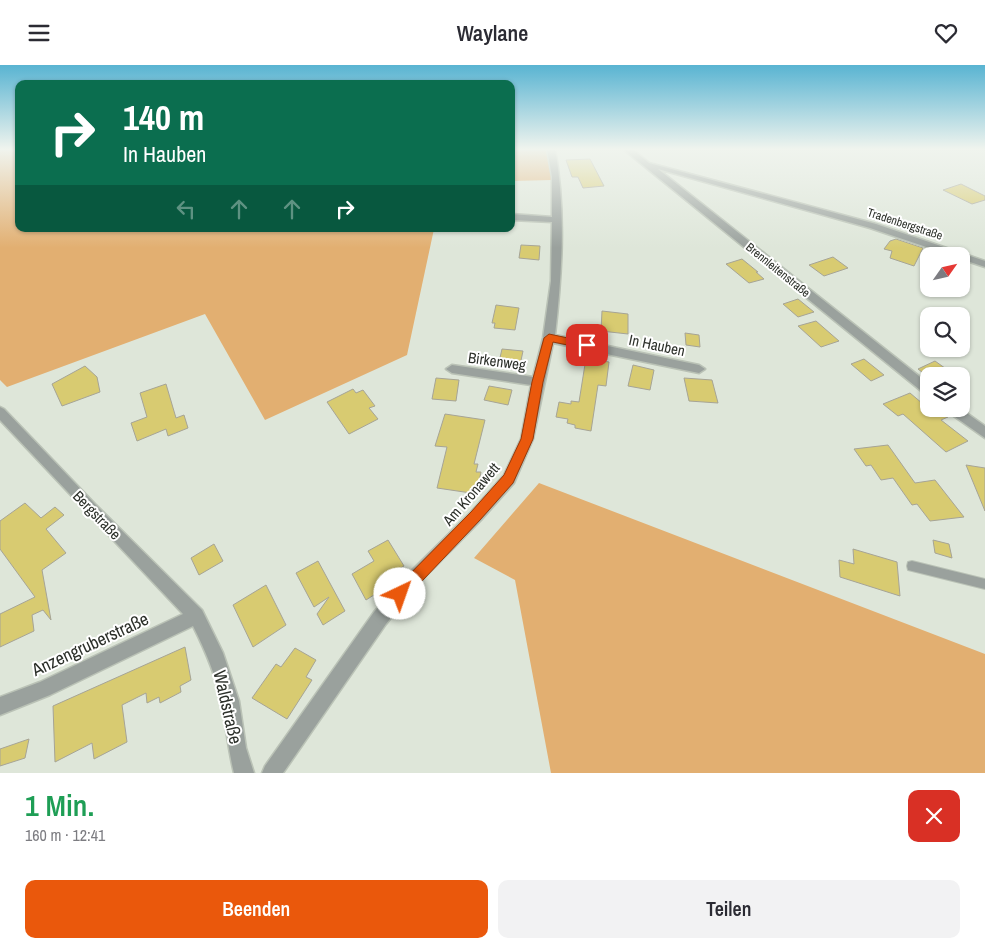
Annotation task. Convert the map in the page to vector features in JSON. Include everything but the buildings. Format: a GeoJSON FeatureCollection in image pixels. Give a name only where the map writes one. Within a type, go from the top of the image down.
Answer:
{"type":"FeatureCollection","features":[{"type":"Feature","properties":{"kind":"street","name":"Am Kronawett"},"geometry":{"type":"LineString","coordinates":[[272,773],[380,618],[410,582],[476,516],[509,479],[527,439],[549,338],[556,281],[556,182]]}},
{"type":"Feature","properties":{"kind":"street","name":"Brennleitenstraße"},"geometry":{"type":"LineString","coordinates":[[666,182],[920,384]]}},
{"type":"Feature","properties":{"kind":"street","name":"Tradenbergstraße"},"geometry":{"type":"LineString","coordinates":[[710,182],[878,227],[985,263]]}},
{"type":"Feature","properties":{"kind":"street"},"geometry":{"type":"LineString","coordinates":[[515,217],[557,220]]}},
{"type":"Feature","properties":{"kind":"street","name":"In Hauben"},"geometry":{"type":"LineString","coordinates":[[549,338],[699,369]]}},
{"type":"Feature","properties":{"kind":"street","name":"Birkenweg"},"geometry":{"type":"LineString","coordinates":[[452,369],[538,382]]}},
{"type":"Feature","properties":{"kind":"street","name":"Bergstraße"},"geometry":{"type":"LineString","coordinates":[[0,412],[90,508],[196,615]]}},
{"type":"Feature","properties":{"kind":"street"},"geometry":{"type":"LineString","coordinates":[[963,417],[985,433]]}},
{"type":"Feature","properties":{"kind":"street","name":"Anzengruberstraße"},"geometry":{"type":"LineString","coordinates":[[0,706],[44,689],[196,615]]}},
{"type":"Feature","properties":{"kind":"street","name":"Waldstraße"},"geometry":{"type":"LineString","coordinates":[[196,615],[215,653],[230,701],[237,748],[244,773]]}},
{"type":"Feature","properties":{"kind":"lane"},"geometry":{"type":"LineString","coordinates":[[912,566],[985,584]]}},
{"type":"Feature","properties":{"kind":"shaded area"},"geometry":{"type":"Polygon","coordinates":[[[0,182],[15,182],[15,232],[433,232],[407,355],[265,420],[205,314],[7,387],[0,380],[0,182]]]}},
{"type":"Feature","properties":{"kind":"shaded area"},"geometry":{"type":"Polygon","coordinates":[[[539,483],[985,654],[985,773],[551,773],[515,580],[474,558],[539,483]]]}},
{"type":"Feature","properties":{"kind":"route"},"geometry":{"type":"LineString","coordinates":[[400,594],[476,516],[509,479],[527,439],[549,338],[587,345]]}}]}
